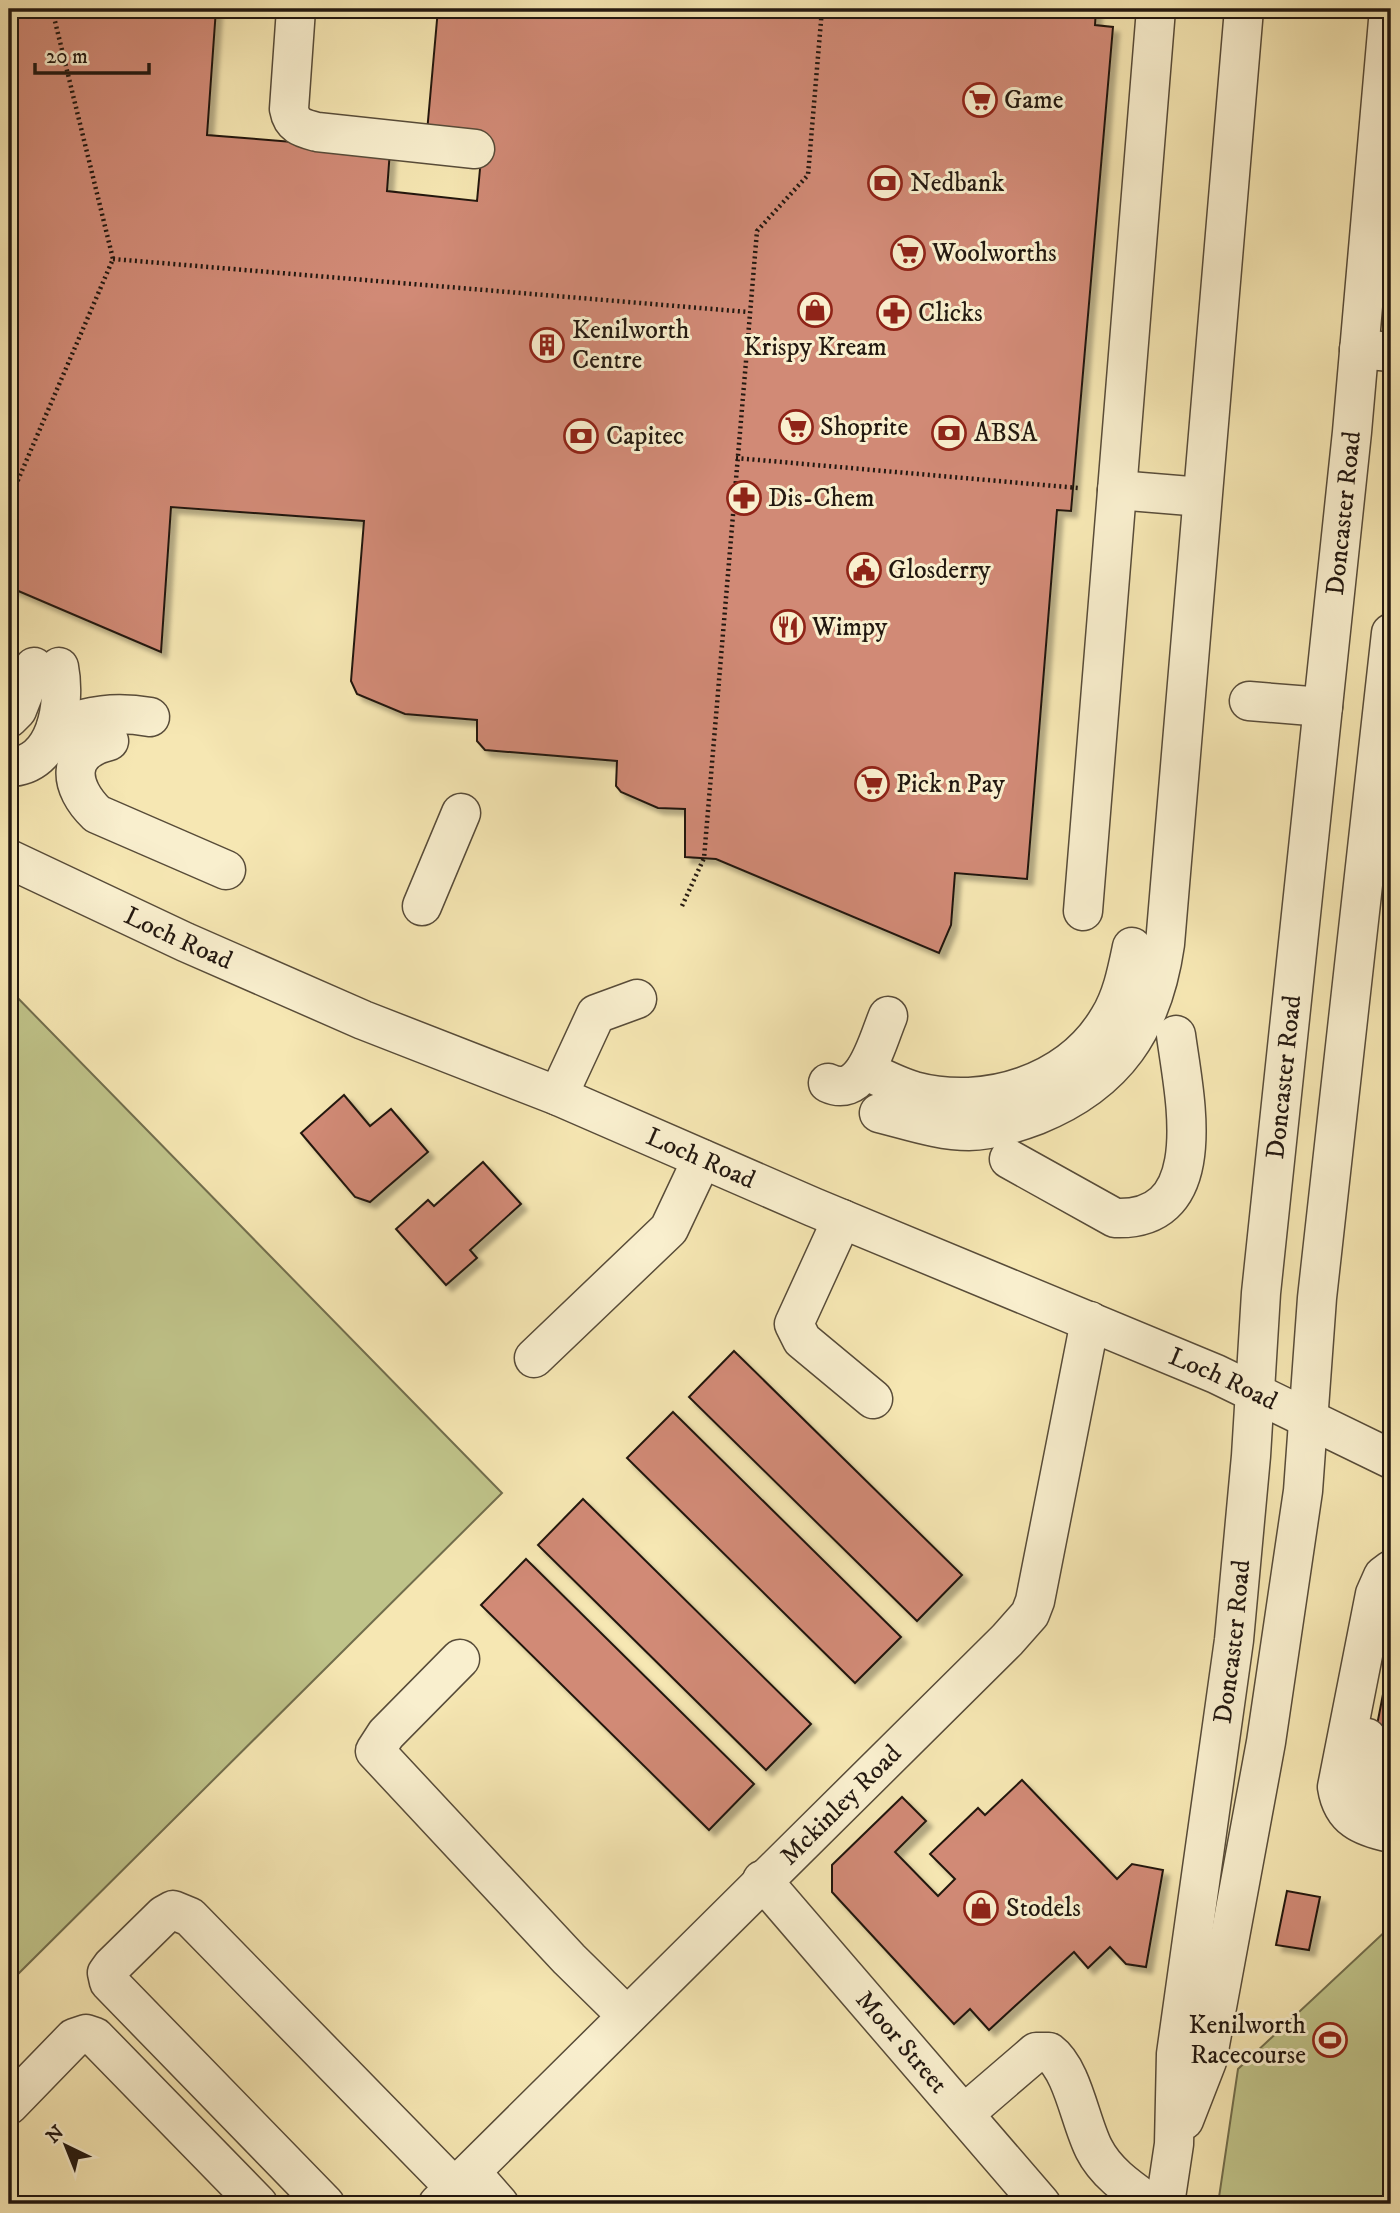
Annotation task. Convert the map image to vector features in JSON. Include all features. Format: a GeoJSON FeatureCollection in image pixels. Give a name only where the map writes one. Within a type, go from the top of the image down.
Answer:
{"type":"FeatureCollection","features":[{"type":"Feature","properties":{"kind":"street"},"geometry":{"type":"LineString","coordinates":[[296,9],[289,109],[291,120],[299,127],[317,132],[475,149]]}},
{"type":"Feature","properties":{"kind":"street"},"geometry":{"type":"LineString","coordinates":[[1083,911],[1156,9]]}},
{"type":"Feature","properties":{"kind":"street"},"geometry":{"type":"LineString","coordinates":[[879,1113],[937,1127],[970,1131],[1014,1124],[1080,1095],[1107,1073],[1126,1051],[1144,1020],[1161,970],[1244,9]]}},
{"type":"Feature","properties":{"kind":"street","name":"Doncaster Road"},"geometry":{"type":"LineString","coordinates":[[1165,2204],[1174,2144],[1176,2054],[1234,1640],[1261,1293],[1323,707],[1375,350],[1389,9]]}},
{"type":"Feature","properties":{"kind":"street"},"geometry":{"type":"LineString","coordinates":[[1117,490],[1202,497]]}},
{"type":"Feature","properties":{"kind":"street","name":"Doncaster Road"},"geometry":{"type":"LineString","coordinates":[[1174,2144],[1207,2061],[1266,1742],[1303,1492],[1319,1284],[1391,633]]}},
{"type":"Feature","properties":{"kind":"street"},"geometry":{"type":"LineString","coordinates":[[9,718],[46,667],[62,685],[56,727],[34,759],[9,767]]}},
{"type":"Feature","properties":{"kind":"street"},"geometry":{"type":"LineString","coordinates":[[1249,701],[1323,707]]}},
{"type":"Feature","properties":{"kind":"street"},"geometry":{"type":"LineString","coordinates":[[56,727],[103,713],[150,717]]}},
{"type":"Feature","properties":{"kind":"street"},"geometry":{"type":"LineString","coordinates":[[109,741],[92,745],[82,756],[75,771],[75,785],[83,800],[97,814],[226,870]]}},
{"type":"Feature","properties":{"kind":"street"},"geometry":{"type":"LineString","coordinates":[[422,906],[461,813]]}},
{"type":"Feature","properties":{"kind":"street","name":"Loch Road"},"geometry":{"type":"LineString","coordinates":[[9,859],[185,942],[363,1020],[558,1096],[842,1219],[1090,1321],[1255,1393],[1391,1459]]}},
{"type":"Feature","properties":{"kind":"street"},"geometry":{"type":"LineString","coordinates":[[865,1070],[912,1091],[945,1097],[969,1099],[1030,1086],[1079,1053],[1096,1037],[1120,996],[1132,947]]}},
{"type":"Feature","properties":{"kind":"street"},"geometry":{"type":"LineString","coordinates":[[558,1096],[596,1014],[637,999]]}},
{"type":"Feature","properties":{"kind":"street"},"geometry":{"type":"LineString","coordinates":[[828,1083],[838,1088],[846,1087],[860,1078],[888,1016]]}},
{"type":"Feature","properties":{"kind":"street"},"geometry":{"type":"LineString","coordinates":[[1009,1159],[1115,1218],[1129,1218],[1156,1207],[1171,1194],[1184,1173],[1186,1120],[1177,1035]]}},
{"type":"Feature","properties":{"kind":"street"},"geometry":{"type":"LineString","coordinates":[[534,1358],[669,1229],[702,1159]]}},
{"type":"Feature","properties":{"kind":"street"},"geometry":{"type":"LineString","coordinates":[[842,1219],[794,1324],[802,1340],[873,1399]]}},
{"type":"Feature","properties":{"kind":"street","name":"Mckinley Road"},"geometry":{"type":"LineString","coordinates":[[455,2188],[762,1880],[1007,1640],[1030,1614],[1035,1601],[1090,1321]]}},
{"type":"Feature","properties":{"kind":"street"},"geometry":{"type":"LineString","coordinates":[[1391,1570],[1383,1576],[1375,1594],[1337,1787],[1339,1802],[1353,1819],[1365,1827],[1391,1833]]}},
{"type":"Feature","properties":{"kind":"street"},"geometry":{"type":"LineString","coordinates":[[1391,1612],[1378,1764],[1363,1786],[1375,1804],[1391,1812]]}},
{"type":"Feature","properties":{"kind":"street"},"geometry":{"type":"LineString","coordinates":[[460,1659],[386,1734],[375,1751],[569,1959],[627,2016]]}},
{"type":"Feature","properties":{"kind":"street","name":"Moor Street"},"geometry":{"type":"LineString","coordinates":[[762,1880],[1041,2204]]}},
{"type":"Feature","properties":{"kind":"street"},"geometry":{"type":"LineString","coordinates":[[325,2204],[109,1982],[107,1973],[111,1966],[164,1915],[173,1910],[190,1917],[455,2188],[499,2204]]}},
{"type":"Feature","properties":{"kind":"street"},"geometry":{"type":"LineString","coordinates":[[9,2105],[74,2038],[86,2034],[94,2038],[258,2204]]}},
{"type":"Feature","properties":{"kind":"street"},"geometry":{"type":"LineString","coordinates":[[964,2115],[1036,2052],[1049,2052],[1063,2070],[1097,2155],[1115,2177],[1151,2204]]}},
{"type":"Feature","properties":{"kind":"path"},"geometry":{"type":"LineString","coordinates":[[9,501],[113,259],[52,9]]}},
{"type":"Feature","properties":{"kind":"path"},"geometry":{"type":"LineString","coordinates":[[682,906],[704,858],[748,312],[757,231],[808,175],[822,9]]}},
{"type":"Feature","properties":{"kind":"path"},"geometry":{"type":"LineString","coordinates":[[113,259],[748,312]]}},
{"type":"Feature","properties":{"kind":"path"},"geometry":{"type":"LineString","coordinates":[[736,458],[1117,490]]}},
{"type":"Feature","properties":{"kind":"green space"},"geometry":{"type":"Polygon","coordinates":[[[9,989],[502,1493],[9,1983],[9,989]]]}},
{"type":"Feature","properties":{"kind":"green space","name":"Kenilworth Racecourse"},"geometry":{"type":"Polygon","coordinates":[[[1391,1926],[1391,2204],[1218,2204],[1238,2069],[1391,1926]]]}},
{"type":"Feature","properties":{"kind":"building","name":"Kenilworth Centre"},"geometry":{"type":"Polygon","coordinates":[[[9,9],[216,9],[207,135],[390,150],[387,191],[477,201],[483,137],[427,132],[438,9],[1096,9],[1095,25],[1113,27],[1071,511],[1057,510],[1027,879],[955,873],[951,925],[939,953],[716,859],[685,857],[685,809],[658,808],[621,792],[616,786],[617,761],[485,750],[477,741],[477,720],[405,714],[357,694],[351,681],[364,521],[171,507],[161,652],[9,587],[9,9]]]}},
{"type":"Feature","properties":{"kind":"building"},"geometry":{"type":"Polygon","coordinates":[[[344,1095],[370,1126],[391,1109],[428,1152],[370,1202],[355,1197],[301,1133],[344,1095]]]}},
{"type":"Feature","properties":{"kind":"building"},"geometry":{"type":"Polygon","coordinates":[[[483,1162],[521,1204],[470,1250],[477,1258],[446,1285],[396,1229],[428,1200],[434,1206],[483,1162]]]}},
{"type":"Feature","properties":{"kind":"building"},"geometry":{"type":"Polygon","coordinates":[[[734,1351],[962,1575],[917,1621],[689,1397],[734,1351]]]}},
{"type":"Feature","properties":{"kind":"building"},"geometry":{"type":"Polygon","coordinates":[[[673,1412],[901,1637],[855,1683],[627,1458],[673,1412]]]}},
{"type":"Feature","properties":{"kind":"building"},"geometry":{"type":"Polygon","coordinates":[[[583,1499],[811,1724],[766,1770],[538,1545],[583,1499]]]}},
{"type":"Feature","properties":{"kind":"building"},"geometry":{"type":"Polygon","coordinates":[[[526,1559],[754,1784],[709,1830],[481,1605],[526,1559]]]}},
{"type":"Feature","properties":{"kind":"building"},"geometry":{"type":"Polygon","coordinates":[[[1391,1653],[1391,1755],[1372,1751],[1391,1653]]]}},
{"type":"Feature","properties":{"kind":"building"},"geometry":{"type":"Polygon","coordinates":[[[1022,1780],[1117,1879],[1132,1864],[1163,1870],[1146,1967],[1126,1964],[1110,1947],[1088,1968],[1074,1952],[989,2030],[970,2009],[954,2024],[832,1892],[832,1865],[902,1797],[926,1821],[895,1852],[938,1896],[955,1879],[930,1854],[978,1808],[985,1815],[1022,1780]]]}},
{"type":"Feature","properties":{"kind":"building"},"geometry":{"type":"Polygon","coordinates":[[[1287,1891],[1320,1897],[1309,1950],[1276,1945],[1287,1891]]]}},
{"type":"Feature","properties":{"kind":"place","name":"Game"},"geometry":{"type":"Point","coordinates":[980,100]}},
{"type":"Feature","properties":{"kind":"place","name":"Nedbank"},"geometry":{"type":"Point","coordinates":[885,183]}},
{"type":"Feature","properties":{"kind":"place","name":"Woolworths"},"geometry":{"type":"Point","coordinates":[908,253]}},
{"type":"Feature","properties":{"kind":"place","name":"Krispy Kream"},"geometry":{"type":"Point","coordinates":[815,310]}},
{"type":"Feature","properties":{"kind":"place","name":"Clicks"},"geometry":{"type":"Point","coordinates":[894,313]}},
{"type":"Feature","properties":{"kind":"place","name":"Kenilworth Centre"},"geometry":{"type":"Point","coordinates":[547,345]}},
{"type":"Feature","properties":{"kind":"place","name":"Shoprite"},"geometry":{"type":"Point","coordinates":[796,427]}},
{"type":"Feature","properties":{"kind":"place","name":"ABSA"},"geometry":{"type":"Point","coordinates":[949,433]}},
{"type":"Feature","properties":{"kind":"place","name":"Capitec"},"geometry":{"type":"Point","coordinates":[581,436]}},
{"type":"Feature","properties":{"kind":"place","name":"Dis-Chem"},"geometry":{"type":"Point","coordinates":[744,498]}},
{"type":"Feature","properties":{"kind":"place","name":"Glosderry"},"geometry":{"type":"Point","coordinates":[864,570]}},
{"type":"Feature","properties":{"kind":"place","name":"Wimpy"},"geometry":{"type":"Point","coordinates":[788,627]}},
{"type":"Feature","properties":{"kind":"place","name":"Pick n Pay"},"geometry":{"type":"Point","coordinates":[872,784]}},
{"type":"Feature","properties":{"kind":"place","name":"Stodels"},"geometry":{"type":"Point","coordinates":[981,1908]}},
{"type":"Feature","properties":{"kind":"place","name":"Kenilworth Racecourse"},"geometry":{"type":"Point","coordinates":[1330,2040]}}]}
